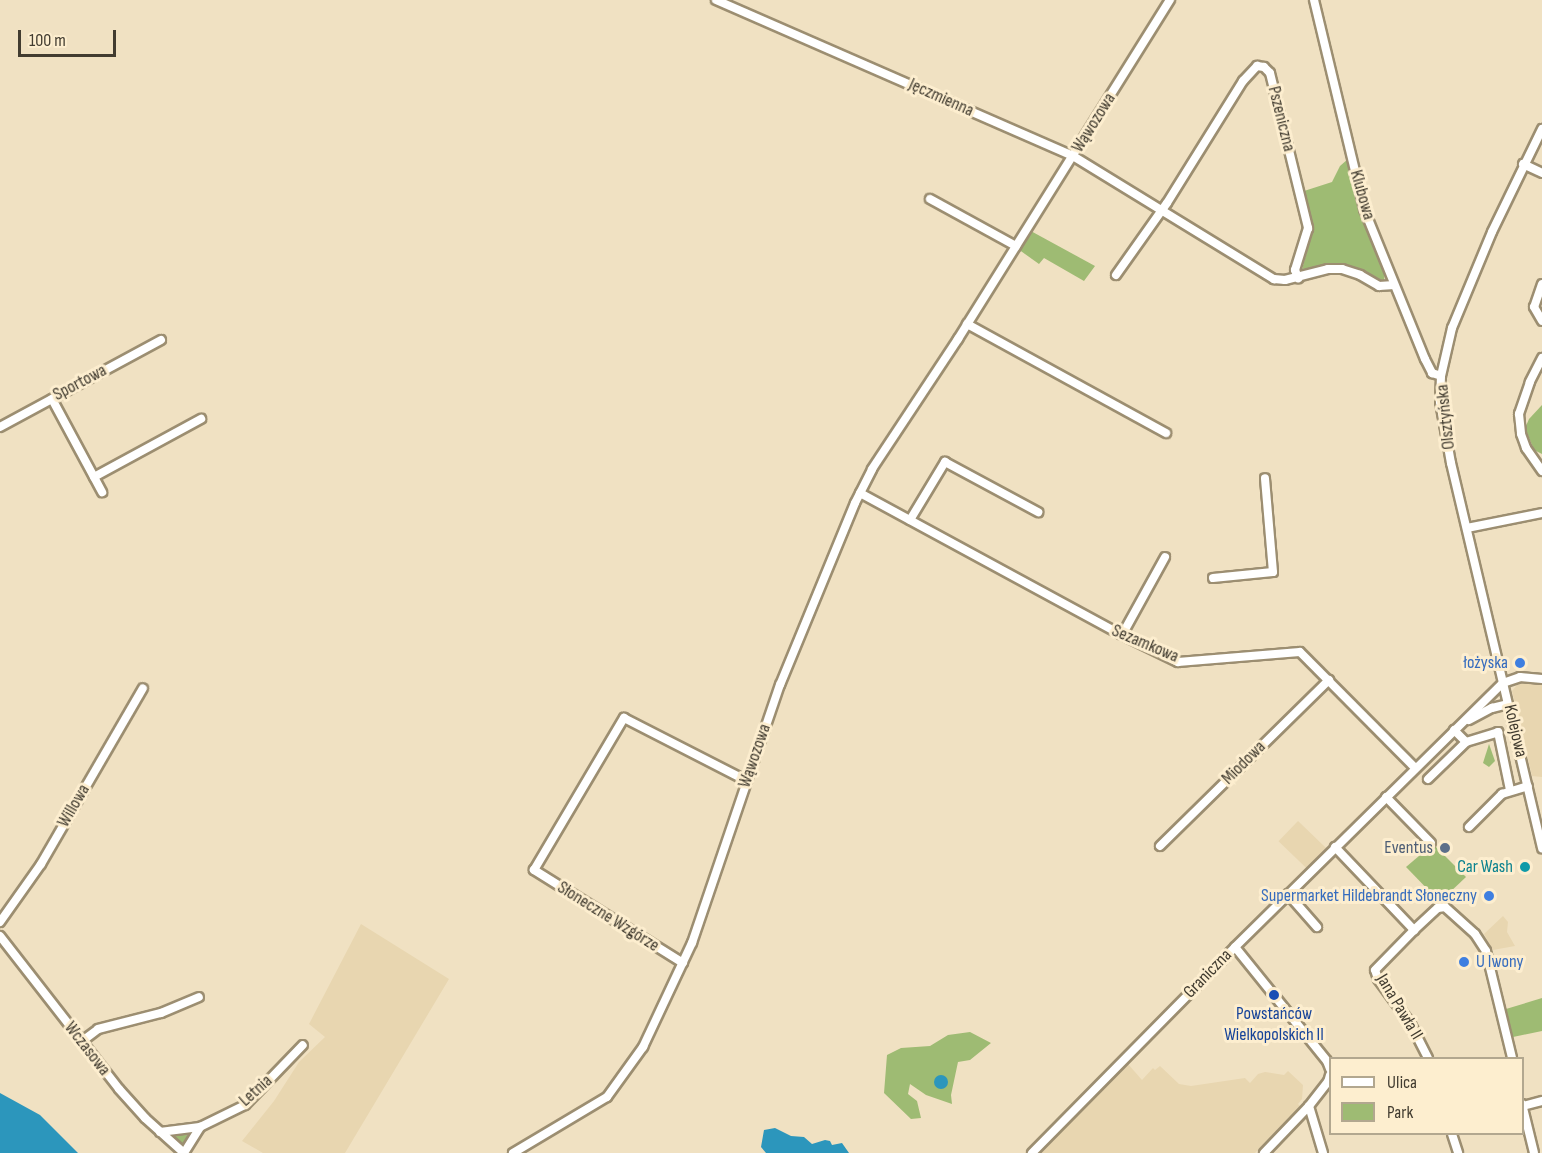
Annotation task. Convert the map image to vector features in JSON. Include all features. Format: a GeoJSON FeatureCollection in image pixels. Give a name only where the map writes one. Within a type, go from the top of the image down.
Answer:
{"type":"FeatureCollection","features":[{"type":"Feature","properties":{"kind":"street","name":"Jęczmienna"},"geometry":{"type":"LineString","coordinates":[[716,0],[1073,156],[1263,274],[1285,280],[1328,270],[1342,270],[1360,275],[1379,286],[1394,285]]}},
{"type":"Feature","properties":{"kind":"street","name":"Wąwozowa"},"geometry":{"type":"LineString","coordinates":[[513,1153],[608,1097],[643,1047],[683,963],[780,685],[872,469],[967,324],[1170,0]]}},
{"type":"Feature","properties":{"kind":"street","name":"Klubowa"},"geometry":{"type":"LineString","coordinates":[[1314,0],[1365,209],[1429,368],[1432,373],[1441,376]]}},
{"type":"Feature","properties":{"kind":"street","name":"Pszeniczna"},"geometry":{"type":"LineString","coordinates":[[1159,210],[1167,203],[1251,70],[1264,67],[1269,73],[1308,228],[1295,270],[1298,278]]}},
{"type":"Feature","properties":{"kind":"street","name":"Olsztyńska"},"geometry":{"type":"LineString","coordinates":[[1503,683],[1445,434],[1440,402],[1441,376],[1452,328],[1523,164],[1542,129]]}},
{"type":"Feature","properties":{"kind":"street"},"geometry":{"type":"LineString","coordinates":[[1523,164],[1542,173]]}},
{"type":"Feature","properties":{"kind":"street"},"geometry":{"type":"LineString","coordinates":[[930,199],[1016,246]]}},
{"type":"Feature","properties":{"kind":"street"},"geometry":{"type":"LineString","coordinates":[[1116,275],[1159,210]]}},
{"type":"Feature","properties":{"kind":"street"},"geometry":{"type":"LineString","coordinates":[[1542,284],[1534,307],[1542,321]]}},
{"type":"Feature","properties":{"kind":"street"},"geometry":{"type":"LineString","coordinates":[[967,324],[1166,434]]}},
{"type":"Feature","properties":{"kind":"street","name":"Sportowa"},"geometry":{"type":"LineString","coordinates":[[0,427],[161,340]]}},
{"type":"Feature","properties":{"kind":"street"},"geometry":{"type":"LineString","coordinates":[[1542,358],[1530,382],[1519,414],[1521,434],[1526,448],[1542,471]]}},
{"type":"Feature","properties":{"kind":"street"},"geometry":{"type":"LineString","coordinates":[[52,399],[102,492]]}},
{"type":"Feature","properties":{"kind":"street"},"geometry":{"type":"LineString","coordinates":[[94,477],[201,419]]}},
{"type":"Feature","properties":{"kind":"street"},"geometry":{"type":"LineString","coordinates":[[910,520],[945,462],[1038,512]]}},
{"type":"Feature","properties":{"kind":"street"},"geometry":{"type":"LineString","coordinates":[[1212,578],[1274,572],[1264,478]]}},
{"type":"Feature","properties":{"kind":"street","name":"Sezamkowa"},"geometry":{"type":"LineString","coordinates":[[860,493],[1122,635],[1178,662],[1299,652],[1415,768]]}},
{"type":"Feature","properties":{"kind":"street"},"geometry":{"type":"LineString","coordinates":[[1467,528],[1542,513]]}},
{"type":"Feature","properties":{"kind":"street"},"geometry":{"type":"LineString","coordinates":[[1122,635],[1165,557]]}},
{"type":"Feature","properties":{"kind":"street"},"geometry":{"type":"LineString","coordinates":[[1503,683],[1521,677],[1542,679]]}},
{"type":"Feature","properties":{"kind":"street","name":"Miodowa"},"geometry":{"type":"LineString","coordinates":[[1160,846],[1329,680]]}},
{"type":"Feature","properties":{"kind":"street","name":"Kolejowa"},"geometry":{"type":"LineString","coordinates":[[1503,683],[1542,848]]}},
{"type":"Feature","properties":{"kind":"street","name":"Graniczna"},"geometry":{"type":"LineString","coordinates":[[1032,1153],[1235,946],[1503,683]]}},
{"type":"Feature","properties":{"kind":"street","name":"Willowa"},"geometry":{"type":"LineString","coordinates":[[0,922],[41,864],[143,688]]}},
{"type":"Feature","properties":{"kind":"street","name":"Graniczna"},"geometry":{"type":"LineString","coordinates":[[1456,729],[1492,708],[1508,704]]}},
{"type":"Feature","properties":{"kind":"street","name":"Słoneczne Wzgórze"},"geometry":{"type":"LineString","coordinates":[[683,963],[534,870],[624,718],[747,781]]}},
{"type":"Feature","properties":{"kind":"street"},"geometry":{"type":"LineString","coordinates":[[1456,729],[1466,742]]}},
{"type":"Feature","properties":{"kind":"street"},"geometry":{"type":"LineString","coordinates":[[1428,780],[1466,742],[1497,732],[1510,790]]}},
{"type":"Feature","properties":{"kind":"street"},"geometry":{"type":"LineString","coordinates":[[1469,827],[1502,795],[1510,790],[1528,786]]}},
{"type":"Feature","properties":{"kind":"street"},"geometry":{"type":"LineString","coordinates":[[1386,797],[1431,843]]}},
{"type":"Feature","properties":{"kind":"street"},"geometry":{"type":"LineString","coordinates":[[1335,847],[1414,930]]}},
{"type":"Feature","properties":{"kind":"street"},"geometry":{"type":"LineString","coordinates":[[1288,894],[1317,927]]}},
{"type":"Feature","properties":{"kind":"street","name":"Jana Pawła II"},"geometry":{"type":"LineString","coordinates":[[1427,1057],[1411,1024],[1375,975],[1376,966],[1438,908],[1445,907],[1481,942],[1486,951],[1512,1057]]}},
{"type":"Feature","properties":{"kind":"street","name":"Wczasowa"},"geometry":{"type":"LineString","coordinates":[[0,936],[132,1104],[184,1153]]}},
{"type":"Feature","properties":{"kind":"street"},"geometry":{"type":"LineString","coordinates":[[1235,946],[1329,1066]]}},
{"type":"Feature","properties":{"kind":"street"},"geometry":{"type":"LineString","coordinates":[[81,1042],[98,1029],[160,1013],[199,997]]}},
{"type":"Feature","properties":{"kind":"street","name":"Letnia"},"geometry":{"type":"LineString","coordinates":[[160,1132],[200,1127],[245,1105],[303,1045]]}},
{"type":"Feature","properties":{"kind":"street"},"geometry":{"type":"LineString","coordinates":[[1264,1153],[1309,1106],[1329,1078]]}},
{"type":"Feature","properties":{"kind":"street"},"geometry":{"type":"LineString","coordinates":[[1524,1105],[1542,1101]]}},
{"type":"Feature","properties":{"kind":"street"},"geometry":{"type":"LineString","coordinates":[[1309,1106],[1323,1153]]}},
{"type":"Feature","properties":{"kind":"street"},"geometry":{"type":"LineString","coordinates":[[1524,1109],[1534,1153]]}},
{"type":"Feature","properties":{"kind":"street"},"geometry":{"type":"LineString","coordinates":[[184,1153],[200,1127]]}},
{"type":"Feature","properties":{"kind":"street"},"geometry":{"type":"LineString","coordinates":[[1452,1135],[1458,1153]]}},
{"type":"Feature","properties":{"kind":"shaded area"},"geometry":{"type":"Polygon","coordinates":[[[1528,682],[1542,684],[1542,777],[1532,776],[1512,691],[1517,685],[1528,682]]]}},
{"type":"Feature","properties":{"kind":"shaded area"},"geometry":{"type":"Polygon","coordinates":[[[1298,821],[1326,848],[1307,868],[1279,841],[1298,821]]]}},
{"type":"Feature","properties":{"kind":"shaded area"},"geometry":{"type":"Polygon","coordinates":[[[1503,916],[1508,922],[1507,932],[1515,946],[1493,950],[1484,934],[1503,916]]]}},
{"type":"Feature","properties":{"kind":"shaded area"},"geometry":{"type":"Polygon","coordinates":[[[361,924],[449,979],[345,1153],[263,1153],[242,1141],[274,1101],[299,1062],[325,1037],[309,1024],[361,924]]]}},
{"type":"Feature","properties":{"kind":"shaded area"},"geometry":{"type":"Polygon","coordinates":[[[1128,1064],[1142,1080],[1153,1068],[1155,1070],[1160,1066],[1179,1084],[1191,1086],[1245,1078],[1250,1083],[1258,1074],[1265,1072],[1284,1075],[1288,1071],[1303,1085],[1302,1099],[1298,1104],[1300,1106],[1255,1153],[1039,1153],[1128,1064]]]}},
{"type":"Feature","properties":{"kind":"green space"},"geometry":{"type":"Polygon","coordinates":[[[1348,159],[1364,222],[1385,273],[1384,281],[1342,265],[1302,269],[1312,234],[1301,192],[1332,182],[1340,166],[1348,159]]]}},
{"type":"Feature","properties":{"kind":"green space"},"geometry":{"type":"Polygon","coordinates":[[[1029,230],[1095,266],[1084,281],[1044,258],[1039,264],[1018,249],[1029,230]]]}},
{"type":"Feature","properties":{"kind":"green space"},"geometry":{"type":"Polygon","coordinates":[[[1542,405],[1542,454],[1534,450],[1525,428],[1529,419],[1542,405]]]}},
{"type":"Feature","properties":{"kind":"green space"},"geometry":{"type":"Polygon","coordinates":[[[1489,744],[1495,761],[1489,767],[1483,763],[1489,744]]]}},
{"type":"Feature","properties":{"kind":"green space"},"geometry":{"type":"Polygon","coordinates":[[[1433,844],[1466,877],[1447,895],[1438,900],[1406,867],[1433,844]]]}},
{"type":"Feature","properties":{"kind":"green space"},"geometry":{"type":"Polygon","coordinates":[[[1542,998],[1542,1031],[1513,1037],[1506,1009],[1542,998]]]}},
{"type":"Feature","properties":{"kind":"green space"},"geometry":{"type":"Polygon","coordinates":[[[970,1032],[991,1043],[970,1060],[958,1062],[951,1095],[952,1104],[926,1095],[910,1084],[908,1094],[917,1101],[921,1118],[911,1119],[884,1093],[887,1055],[901,1048],[930,1046],[948,1035],[970,1032]]]}},
{"type":"Feature","properties":{"kind":"green space"},"geometry":{"type":"Polygon","coordinates":[[[189,1132],[184,1144],[181,1145],[173,1139],[174,1133],[189,1132]]]}},
{"type":"Feature","properties":{"kind":"water"},"geometry":{"type":"Polygon","coordinates":[[[938,1075],[944,1075],[948,1082],[944,1089],[938,1089],[934,1085],[934,1079],[938,1075]]]}},
{"type":"Feature","properties":{"kind":"water"},"geometry":{"type":"Polygon","coordinates":[[[0,1093],[40,1115],[78,1153],[0,1153],[0,1093]]]}},
{"type":"Feature","properties":{"kind":"water"},"geometry":{"type":"Polygon","coordinates":[[[775,1128],[791,1136],[804,1137],[812,1144],[825,1140],[830,1141],[832,1145],[842,1143],[849,1153],[766,1153],[761,1147],[764,1130],[775,1128]]]}},
{"type":"Feature","properties":{"kind":"place","name":"łożyska"},"geometry":{"type":"Point","coordinates":[1520,663]}},
{"type":"Feature","properties":{"kind":"place","name":"Eventus"},"geometry":{"type":"Point","coordinates":[1445,848]}},
{"type":"Feature","properties":{"kind":"place","name":"Car Wash"},"geometry":{"type":"Point","coordinates":[1525,867]}},
{"type":"Feature","properties":{"kind":"place","name":"Supermarket Hildebrandt Słoneczny"},"geometry":{"type":"Point","coordinates":[1489,896]}},
{"type":"Feature","properties":{"kind":"place","name":"U Iwony"},"geometry":{"type":"Point","coordinates":[1464,962]}},
{"type":"Feature","properties":{"kind":"place","name":"Powstańców Wielkopolskich II"},"geometry":{"type":"Point","coordinates":[1274,995]}}]}
